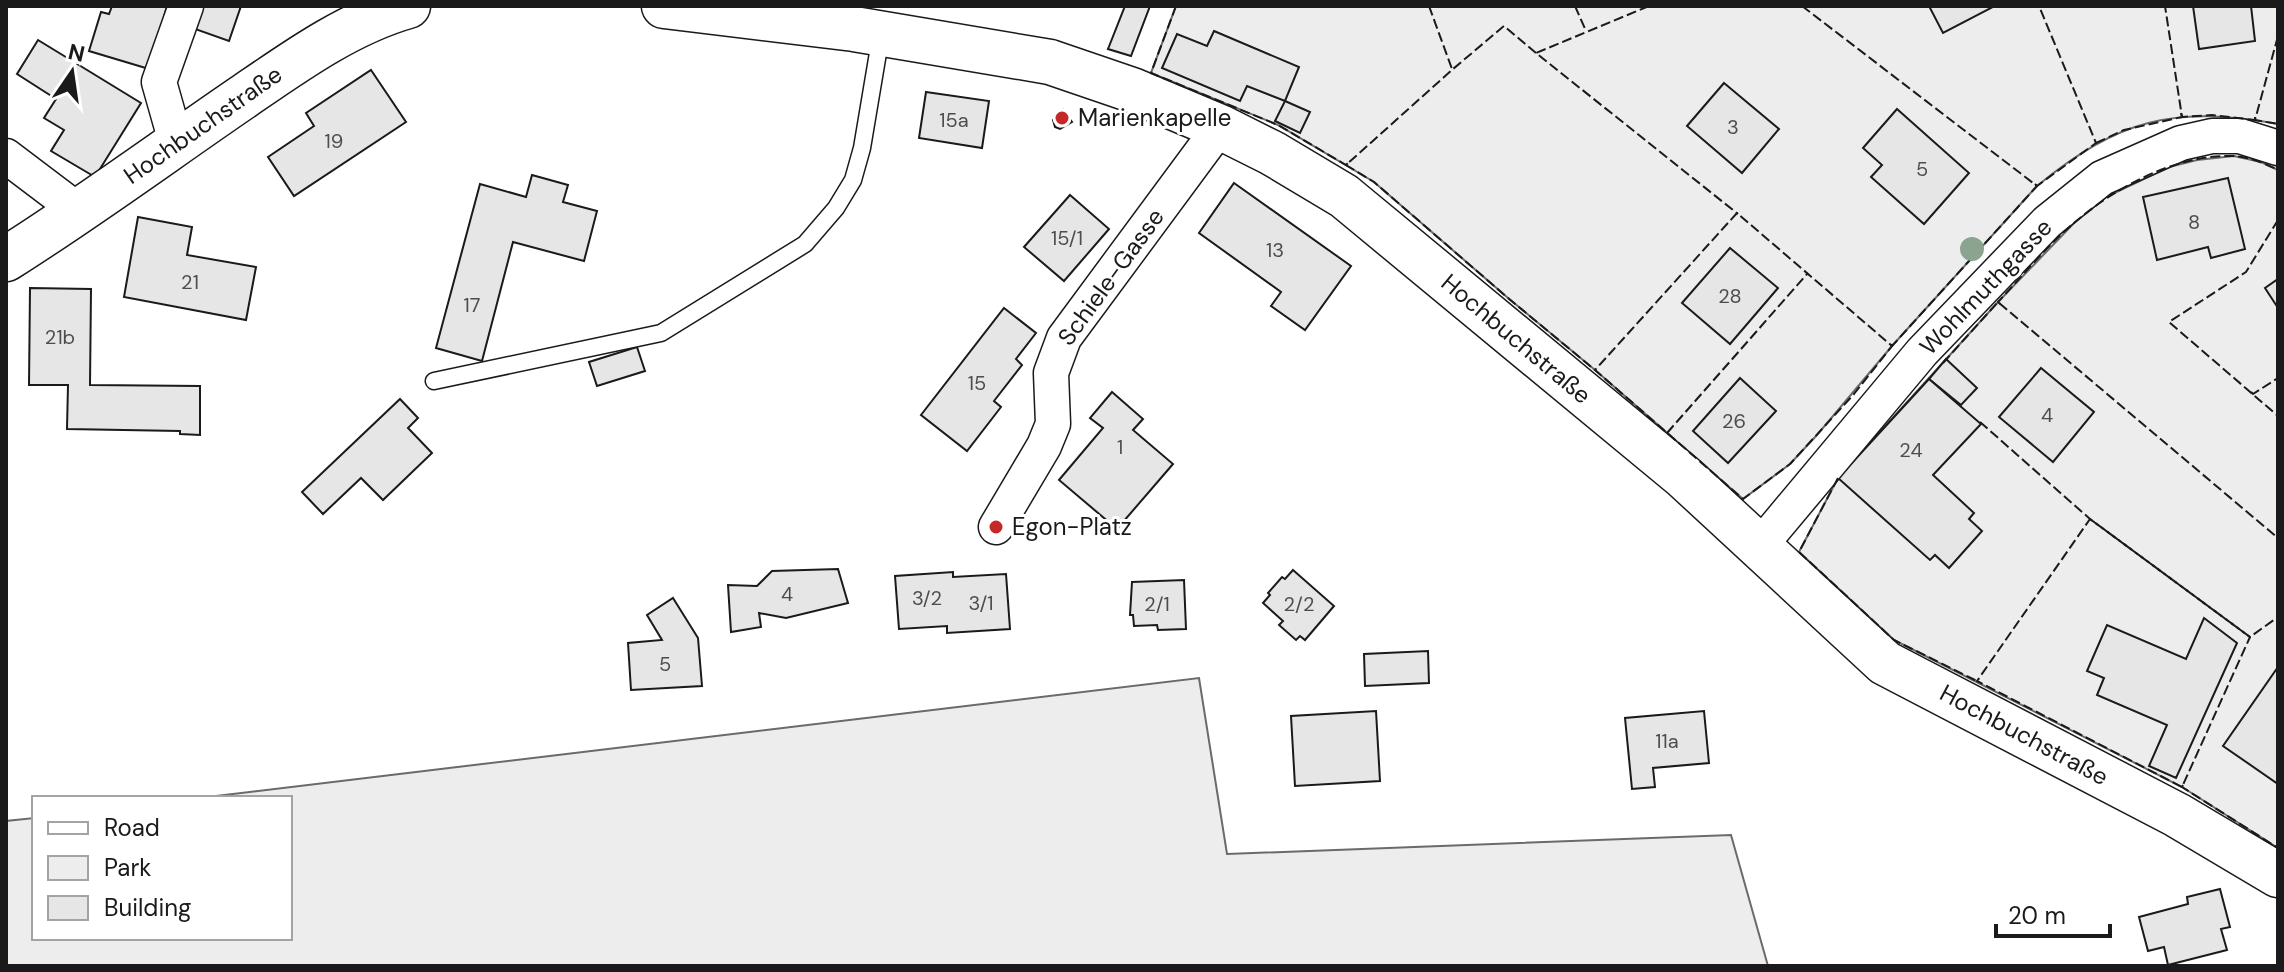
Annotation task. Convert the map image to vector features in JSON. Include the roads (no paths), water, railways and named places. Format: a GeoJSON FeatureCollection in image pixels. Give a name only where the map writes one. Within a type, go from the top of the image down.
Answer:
{"type":"FeatureCollection","features":[{"type":"Feature","properties":{"kind":"street"},"geometry":{"type":"LineString","coordinates":[[176,142],[159,82],[186,6]]}},
{"type":"Feature","properties":{"kind":"street","name":"Hochbuchstraße"},"geometry":{"type":"LineString","coordinates":[[6,259],[80,212],[176,142],[307,54],[382,13],[408,6]]}},
{"type":"Feature","properties":{"kind":"street","name":"Hochbuchstraße"},"geometry":{"type":"LineString","coordinates":[[664,6],[882,34],[1050,62],[1132,90],[1272,153],[1344,196],[1684,477],[1885,663],[2177,815],[2278,875]]}},
{"type":"Feature","properties":{"kind":"street","name":"Schiele-Gasse"},"geometry":{"type":"LineString","coordinates":[[996,527],[1044,446],[1053,424],[1051,373],[1064,338],[1220,127]]}},
{"type":"Feature","properties":{"kind":"street","name":"Wohlmuthgasse"},"geometry":{"type":"LineString","coordinates":[[1759,547],[1922,352],[2047,222],[2102,178],[2181,143],[2212,136],[2240,136],[2278,148]]}},
{"type":"Feature","properties":{"kind":"street"},"geometry":{"type":"LineString","coordinates":[[6,156],[80,212]]}},
{"type":"Feature","properties":{"kind":"lane"},"geometry":{"type":"LineString","coordinates":[[434,381],[661,333],[805,244],[836,208],[853,180],[862,148],[882,34]]}},
{"type":"Feature","properties":{"kind":"place","name":"Marienkapelle"},"geometry":{"type":"Point","coordinates":[1062,118]}},
{"type":"Feature","properties":{"kind":"place","name":"Egon-Platz"},"geometry":{"type":"Point","coordinates":[996,527]}}]}
